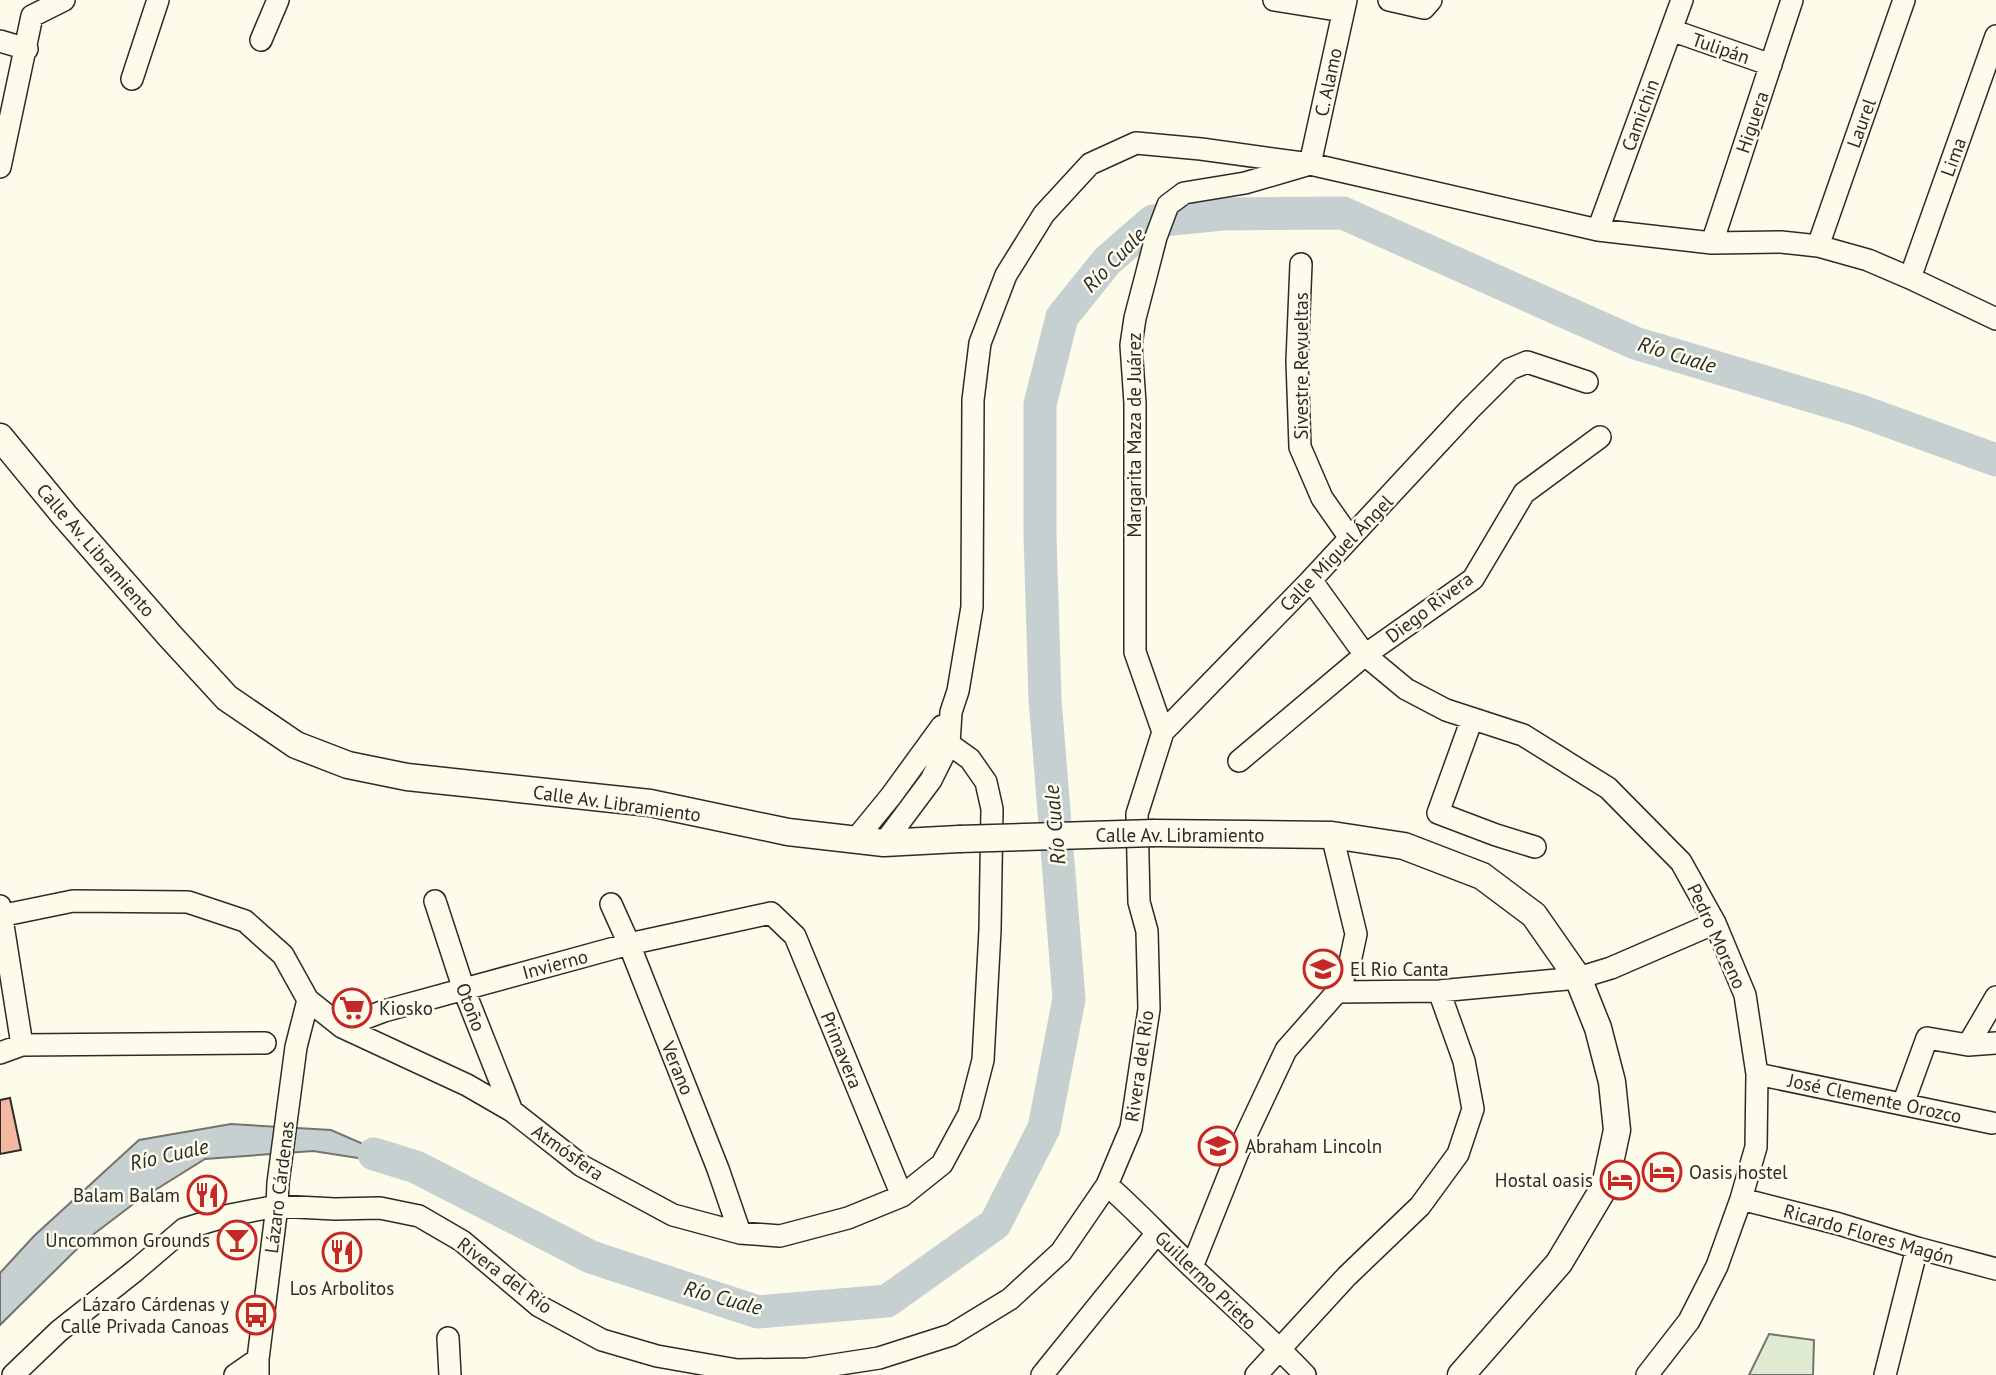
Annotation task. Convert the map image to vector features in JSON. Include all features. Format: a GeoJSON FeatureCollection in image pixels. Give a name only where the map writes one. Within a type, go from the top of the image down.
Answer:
{"type":"FeatureCollection","features":[{"type":"Feature","properties":{"kind":"main road","name":"Calle Av. Libramiento"},"geometry":{"type":"LineString","coordinates":[[0,437],[65,516],[227,698],[296,745],[348,765],[407,778],[650,803],[788,832],[884,843],[1145,824],[1332,835],[1404,846],[1482,876],[1534,915],[1578,978],[1598,1028],[1612,1082],[1617,1130],[1605,1186],[1559,1262],[1461,1375]]}},
{"type":"Feature","properties":{"kind":"street"},"geometry":{"type":"LineString","coordinates":[[0,167],[32,16],[64,0]]}},
{"type":"Feature","properties":{"kind":"street"},"geometry":{"type":"LineString","coordinates":[[132,79],[158,0]]}},
{"type":"Feature","properties":{"kind":"street"},"geometry":{"type":"LineString","coordinates":[[261,40],[278,0]]}},
{"type":"Feature","properties":{"kind":"street"},"geometry":{"type":"LineString","coordinates":[[1274,0],[1345,6]]}},
{"type":"Feature","properties":{"kind":"street"},"geometry":{"type":"LineString","coordinates":[[1389,0],[1427,4]]}},
{"type":"Feature","properties":{"kind":"street","name":"Camichin"},"geometry":{"type":"LineString","coordinates":[[1598,230],[1682,0]]}},
{"type":"Feature","properties":{"kind":"street","name":"Higuera"},"geometry":{"type":"LineString","coordinates":[[1712,243],[1792,0]]}},
{"type":"Feature","properties":{"kind":"street","name":"Laurel"},"geometry":{"type":"LineString","coordinates":[[1818,246],[1904,0]]}},
{"type":"Feature","properties":{"kind":"street","name":"C. Alamo"},"geometry":{"type":"LineString","coordinates":[[1310,164],[1345,6]]}},
{"type":"Feature","properties":{"kind":"street","name":"Tulipán"},"geometry":{"type":"LineString","coordinates":[[1671,30],[1771,65]]}},
{"type":"Feature","properties":{"kind":"street","name":"Lima"},"geometry":{"type":"LineString","coordinates":[[1910,278],[1996,36]]}},
{"type":"Feature","properties":{"kind":"street"},"geometry":{"type":"LineString","coordinates":[[0,41],[27,49]]}},
{"type":"Feature","properties":{"kind":"street"},"geometry":{"type":"LineString","coordinates":[[884,843],[931,780],[958,691],[972,607],[973,400],[980,343],[1006,275],[1044,214],[1090,163],[1136,143],[1201,149],[1310,164],[1598,230],[1712,243],[1781,242],[1818,246],[1868,260],[1996,319]]}},
{"type":"Feature","properties":{"kind":"street","name":"Margarita Maza de Juárez"},"geometry":{"type":"LineString","coordinates":[[1163,732],[1135,652],[1135,403],[1131,345],[1135,318],[1156,237],[1168,205],[1184,193],[1245,183],[1310,164]]}},
{"type":"Feature","properties":{"kind":"street","name":"Sivestre Revueltas"},"geometry":{"type":"LineString","coordinates":[[1301,264],[1297,361],[1300,447],[1322,498],[1350,538]]}},
{"type":"Feature","properties":{"kind":"street","name":"Calle Miguel Ángel"},"geometry":{"type":"LineString","coordinates":[[1145,824],[1163,732],[1311,580],[1469,410],[1510,369],[1527,362],[1587,382]]}},
{"type":"Feature","properties":{"kind":"street","name":"Diego Rivera"},"geometry":{"type":"LineString","coordinates":[[1239,761],[1365,656],[1472,579],[1524,494],[1600,437]]}},
{"type":"Feature","properties":{"kind":"street","name":"Pedro Moreno"},"geometry":{"type":"LineString","coordinates":[[1311,580],[1365,656],[1406,689],[1446,710],[1522,735],[1608,788],[1681,862],[1715,923],[1745,995],[1757,1074],[1756,1147],[1717,1266],[1689,1321],[1647,1375]]}},
{"type":"Feature","properties":{"kind":"street"},"geometry":{"type":"LineString","coordinates":[[1472,719],[1438,813],[1535,847]]}},
{"type":"Feature","properties":{"kind":"street"},"geometry":{"type":"LineString","coordinates":[[855,840],[942,740]]}},
{"type":"Feature","properties":{"kind":"street","name":"Atmósfera"},"geometry":{"type":"LineString","coordinates":[[1,913],[73,901],[188,902],[246,921],[283,955],[308,1000],[342,1027],[467,1085],[512,1111],[582,1166],[673,1215],[740,1233],[780,1236],[848,1218],[902,1196],[942,1164],[969,1114],[983,1060],[990,930],[992,809],[986,782],[970,760],[942,740]]}},
{"type":"Feature","properties":{"kind":"street","name":"Rivera del Río"},"geometry":{"type":"LineString","coordinates":[[13,1375],[59,1331],[184,1229],[230,1215],[277,1206],[380,1208],[419,1216],[463,1241],[540,1306],[602,1340],[657,1356],[737,1370],[809,1372],[879,1358],[951,1335],[1010,1299],[1061,1252],[1107,1185],[1131,1128],[1149,1009],[1147,931],[1139,902],[1145,824]]}},
{"type":"Feature","properties":{"kind":"street"},"geometry":{"type":"LineString","coordinates":[[1192,1267],[1238,1152],[1286,1050],[1337,992],[1350,962],[1356,934],[1332,835]]}},
{"type":"Feature","properties":{"kind":"street","name":"Otoño"},"geometry":{"type":"LineString","coordinates":[[435,901],[464,990],[512,1111]]}},
{"type":"Feature","properties":{"kind":"street","name":"Verano"},"geometry":{"type":"LineString","coordinates":[[611,904],[718,1169],[740,1233]]}},
{"type":"Feature","properties":{"kind":"street"},"geometry":{"type":"LineString","coordinates":[[1,913],[22,1045]]}},
{"type":"Feature","properties":{"kind":"street","name":"Invierno"},"geometry":{"type":"LineString","coordinates":[[342,1027],[384,1011],[629,944],[771,913]]}},
{"type":"Feature","properties":{"kind":"street","name":"Primavera"},"geometry":{"type":"LineString","coordinates":[[771,913],[794,936],[902,1196]]}},
{"type":"Feature","properties":{"kind":"street"},"geometry":{"type":"LineString","coordinates":[[1337,992],[1439,991],[1578,978],[1611,968],[1715,923]]}},
{"type":"Feature","properties":{"kind":"street"},"geometry":{"type":"LineString","coordinates":[[1256,1375],[1347,1276],[1420,1206],[1458,1154],[1473,1109],[1464,1061],[1439,991]]}},
{"type":"Feature","properties":{"kind":"street"},"geometry":{"type":"LineString","coordinates":[[1968,1045],[1996,997]]}},
{"type":"Feature","properties":{"kind":"street","name":"Lázaro Cárdenas"},"geometry":{"type":"LineString","coordinates":[[258,1367],[296,1047],[308,1000]]}},
{"type":"Feature","properties":{"kind":"street"},"geometry":{"type":"LineString","coordinates":[[1903,1104],[1927,1038],[1968,1045],[1996,1043]]}},
{"type":"Feature","properties":{"kind":"street"},"geometry":{"type":"LineString","coordinates":[[0,1053],[22,1045],[265,1043]]}},
{"type":"Feature","properties":{"kind":"street","name":"José Clemente Orozco"},"geometry":{"type":"LineString","coordinates":[[1757,1074],[1992,1123]]}},
{"type":"Feature","properties":{"kind":"street","name":"Guillermo Prieto"},"geometry":{"type":"LineString","coordinates":[[1107,1185],[1304,1375]]}},
{"type":"Feature","properties":{"kind":"street","name":"Ricardo Flores Magón"},"geometry":{"type":"LineString","coordinates":[[1741,1199],[1839,1223],[1996,1269]]}},
{"type":"Feature","properties":{"kind":"street"},"geometry":{"type":"LineString","coordinates":[[1042,1375],[1157,1233]]}},
{"type":"Feature","properties":{"kind":"street"},"geometry":{"type":"LineString","coordinates":[[1885,1375],[1917,1248]]}},
{"type":"Feature","properties":{"kind":"street"},"geometry":{"type":"LineString","coordinates":[[448,1338],[450,1375]]}},
{"type":"Feature","properties":{"kind":"street"},"geometry":{"type":"LineString","coordinates":[[235,1375],[258,1367]]}},
{"type":"Feature","properties":{"kind":"green space"},"geometry":{"type":"Polygon","coordinates":[[[1769,1334],[1814,1340],[1813,1375],[1749,1375],[1769,1334]]]}},
{"type":"Feature","properties":{"kind":"water"},"geometry":{"type":"Polygon","coordinates":[[[231,1124],[331,1130],[416,1167],[313,1151],[205,1159],[136,1202],[86,1240],[0,1325],[0,1273],[34,1236],[139,1140],[231,1124]]]}},
{"type":"Feature","properties":{"kind":"building"},"geometry":{"type":"Polygon","coordinates":[[[10,1098],[21,1150],[0,1154],[0,1100],[10,1098]]]}},
{"type":"Feature","properties":{"kind":"waterway","name":"Río Cuale"},"geometry":{"type":"LineString","coordinates":[[374,1154],[416,1167],[591,1257],[758,1312],[887,1301],[995,1224],[1044,1128],[1069,999],[1045,699],[1040,535],[1040,404],[1062,317],[1107,261],[1153,221],[1222,214],[1343,213],[1635,343],[1858,410],[1996,460]]}},
{"type":"Feature","properties":{"kind":"place","name":"El Rio Canta"},"geometry":{"type":"Point","coordinates":[1323,969]}},
{"type":"Feature","properties":{"kind":"place","name":"Kiosko"},"geometry":{"type":"Point","coordinates":[352,1008]}},
{"type":"Feature","properties":{"kind":"place","name":"Abraham Lincoln"},"geometry":{"type":"Point","coordinates":[1218,1146]}},
{"type":"Feature","properties":{"kind":"place","name":"Oasis hostel"},"geometry":{"type":"Point","coordinates":[1662,1172]}},
{"type":"Feature","properties":{"kind":"place","name":"Hostal oasis"},"geometry":{"type":"Point","coordinates":[1620,1180]}},
{"type":"Feature","properties":{"kind":"place","name":"Balam Balam"},"geometry":{"type":"Point","coordinates":[207,1195]}},
{"type":"Feature","properties":{"kind":"place","name":"Uncommon Grounds"},"geometry":{"type":"Point","coordinates":[237,1240]}},
{"type":"Feature","properties":{"kind":"place","name":"Los Arbolitos"},"geometry":{"type":"Point","coordinates":[342,1252]}},
{"type":"Feature","properties":{"kind":"place","name":"Lázaro Cárdenas y Calle Privada Canoas"},"geometry":{"type":"Point","coordinates":[256,1315]}}]}
